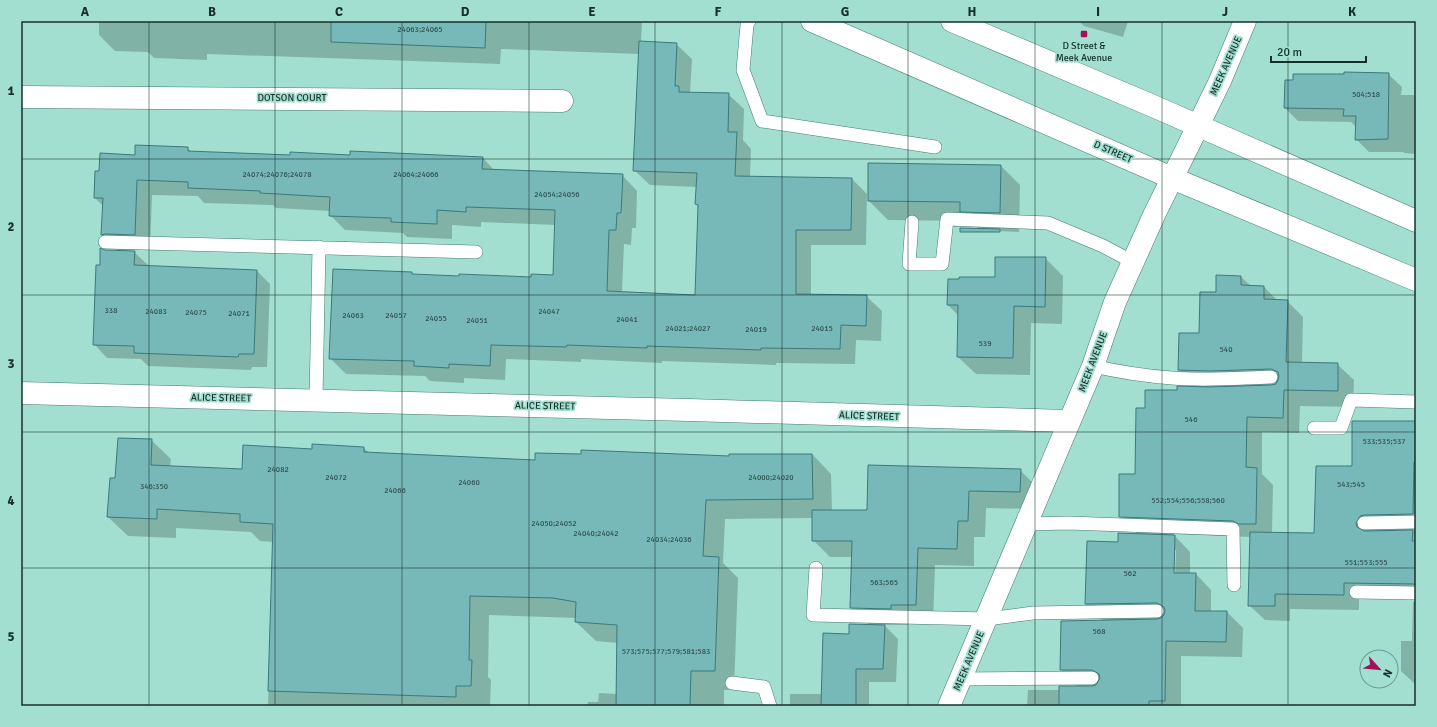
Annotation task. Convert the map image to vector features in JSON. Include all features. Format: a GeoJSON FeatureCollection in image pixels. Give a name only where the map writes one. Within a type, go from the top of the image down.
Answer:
{"type":"FeatureCollection","features":[{"type":"Feature","properties":{"kind":"street","name":"D STREET"},"geometry":{"type":"LineString","coordinates":[[812,21],[1172,178],[1416,280]]}},
{"type":"Feature","properties":{"kind":"street"},"geometry":{"type":"LineString","coordinates":[[952,21],[1416,221]]}},
{"type":"Feature","properties":{"kind":"street","name":"MEEK AVENUE"},"geometry":{"type":"LineString","coordinates":[[949,706],[1093,366],[1115,302],[1172,178],[1220,81],[1246,21]]}},
{"type":"Feature","properties":{"kind":"street","name":"DOTSON COURT"},"geometry":{"type":"LineString","coordinates":[[21,97],[562,101]]}},
{"type":"Feature","properties":{"kind":"street","name":"ALICE STREET"},"geometry":{"type":"LineString","coordinates":[[21,393],[1069,421]]}},
{"type":"Feature","properties":{"kind":"lane"},"geometry":{"type":"LineString","coordinates":[[749,21],[742,70],[762,121],[935,147]]}},
{"type":"Feature","properties":{"kind":"lane"},"geometry":{"type":"LineString","coordinates":[[912,222],[909,264],[942,264],[947,219],[1048,224],[1102,246],[1133,262]]}},
{"type":"Feature","properties":{"kind":"lane"},"geometry":{"type":"LineString","coordinates":[[105,242],[476,252]]}},
{"type":"Feature","properties":{"kind":"lane"},"geometry":{"type":"LineString","coordinates":[[316,400],[320,247]]}},
{"type":"Feature","properties":{"kind":"lane"},"geometry":{"type":"LineString","coordinates":[[1093,366],[1127,374],[1173,378],[1223,379],[1271,377]]}},
{"type":"Feature","properties":{"kind":"lane"},"geometry":{"type":"LineString","coordinates":[[1314,428],[1341,428],[1351,400],[1416,402]]}},
{"type":"Feature","properties":{"kind":"lane"},"geometry":{"type":"LineString","coordinates":[[1364,523],[1416,522]]}},
{"type":"Feature","properties":{"kind":"lane"},"geometry":{"type":"LineString","coordinates":[[1027,524],[1069,523],[1233,529],[1234,585]]}},
{"type":"Feature","properties":{"kind":"lane"},"geometry":{"type":"LineString","coordinates":[[816,568],[813,615],[987,619],[1034,613],[1157,611]]}},
{"type":"Feature","properties":{"kind":"lane"},"geometry":{"type":"LineString","coordinates":[[1356,592],[1416,593]]}},
{"type":"Feature","properties":{"kind":"lane"},"geometry":{"type":"LineString","coordinates":[[960,679],[1092,678]]}},
{"type":"Feature","properties":{"kind":"lane"},"geometry":{"type":"LineString","coordinates":[[732,683],[764,687],[770,706]]}},
{"type":"Feature","properties":{"kind":"building"},"geometry":{"type":"Polygon","coordinates":[[[331,21],[486,21],[485,48],[331,42],[331,21]]]}},
{"type":"Feature","properties":{"kind":"building"},"geometry":{"type":"Polygon","coordinates":[[[639,41],[677,43],[675,86],[679,86],[679,92],[729,93],[728,132],[737,132],[735,176],[852,178],[851,230],[796,230],[796,294],[867,295],[866,326],[841,325],[840,349],[761,348],[761,350],[647,346],[647,348],[567,345],[566,347],[491,345],[490,366],[449,364],[449,368],[414,366],[414,361],[329,359],[333,269],[412,272],[412,274],[459,276],[459,274],[531,277],[531,274],[553,275],[555,210],[466,207],[466,212],[437,210],[437,224],[391,222],[391,218],[329,216],[330,197],[260,193],[260,191],[188,188],[188,182],[137,180],[135,235],[101,235],[103,198],[94,198],[95,171],[99,171],[100,153],[135,155],[135,145],[188,147],[188,151],[290,155],[290,152],[350,155],[350,151],[483,157],[482,169],[623,174],[621,213],[617,213],[616,230],[609,230],[607,291],[695,295],[698,205],[695,204],[697,173],[633,171],[639,41]]]}},
{"type":"Feature","properties":{"kind":"building"},"geometry":{"type":"Polygon","coordinates":[[[1344,72],[1389,73],[1388,139],[1355,140],[1356,116],[1343,116],[1344,109],[1284,108],[1285,80],[1293,80],[1293,74],[1344,74],[1344,72]]]}},
{"type":"Feature","properties":{"kind":"building"},"geometry":{"type":"Polygon","coordinates":[[[868,163],[1001,165],[1000,213],[960,212],[960,202],[868,201],[868,163]]]}},
{"type":"Feature","properties":{"kind":"building"},"geometry":{"type":"Polygon","coordinates":[[[960,228],[1000,229],[1000,232],[960,232],[960,228]]]}},
{"type":"Feature","properties":{"kind":"building"},"geometry":{"type":"Polygon","coordinates":[[[100,248],[105,250],[135,251],[134,265],[257,270],[254,354],[239,354],[238,357],[134,353],[134,346],[93,345],[96,265],[100,265],[100,248]]]}},
{"type":"Feature","properties":{"kind":"building"},"geometry":{"type":"Polygon","coordinates":[[[995,257],[1046,257],[1045,307],[1014,306],[1013,358],[957,357],[958,305],[947,305],[948,279],[959,279],[959,277],[995,277],[995,257]]]}},
{"type":"Feature","properties":{"kind":"building"},"geometry":{"type":"Polygon","coordinates":[[[1216,275],[1241,276],[1241,285],[1264,286],[1264,299],[1288,300],[1286,362],[1338,363],[1338,391],[1284,390],[1283,418],[1247,417],[1246,467],[1257,468],[1256,524],[1239,524],[1233,521],[1119,517],[1119,474],[1135,474],[1136,408],[1145,408],[1145,390],[1177,390],[1177,386],[1209,387],[1271,385],[1276,384],[1278,380],[1278,372],[1271,369],[1209,371],[1178,370],[1179,333],[1199,333],[1200,292],[1216,292],[1216,275]]]}},
{"type":"Feature","properties":{"kind":"building"},"geometry":{"type":"Polygon","coordinates":[[[1352,421],[1416,421],[1416,462],[1414,462],[1413,514],[1364,515],[1360,516],[1356,523],[1357,527],[1364,531],[1413,530],[1412,541],[1416,541],[1416,584],[1344,583],[1344,595],[1275,594],[1275,606],[1248,606],[1250,532],[1314,533],[1316,466],[1352,466],[1352,421]]]}},
{"type":"Feature","properties":{"kind":"building"},"geometry":{"type":"Polygon","coordinates":[[[118,438],[152,439],[151,465],[242,469],[243,445],[312,449],[312,444],[364,447],[364,452],[535,460],[535,453],[581,454],[581,450],[729,456],[729,454],[812,454],[813,499],[706,500],[703,556],[719,557],[715,671],[691,671],[690,706],[616,706],[617,625],[575,622],[576,602],[553,598],[470,596],[469,660],[472,660],[471,686],[456,686],[456,697],[268,691],[273,524],[240,522],[240,514],[157,509],[157,519],[107,517],[110,478],[115,478],[118,438]]]}},
{"type":"Feature","properties":{"kind":"building"},"geometry":{"type":"Polygon","coordinates":[[[868,465],[1021,469],[1020,492],[969,491],[968,521],[958,521],[957,549],[918,548],[916,605],[891,605],[891,609],[850,608],[852,541],[812,541],[812,510],[867,510],[868,465]]]}},
{"type":"Feature","properties":{"kind":"building"},"geometry":{"type":"Polygon","coordinates":[[[1118,533],[1175,535],[1174,573],[1196,573],[1195,611],[1227,611],[1226,642],[1166,641],[1165,701],[1149,701],[1149,706],[1059,706],[1059,686],[1092,686],[1096,685],[1100,678],[1099,674],[1092,670],[1060,670],[1061,621],[1157,619],[1164,615],[1164,607],[1157,603],[1085,604],[1087,541],[1118,542],[1118,533]]]}},
{"type":"Feature","properties":{"kind":"building"},"geometry":{"type":"Polygon","coordinates":[[[849,624],[885,625],[883,669],[856,669],[856,706],[821,706],[823,633],[849,634],[849,624]]]}},
{"type":"Feature","properties":{"kind":"place","name":"D Street & Meek Avenue"},"geometry":{"type":"Point","coordinates":[1084,34]}}]}
